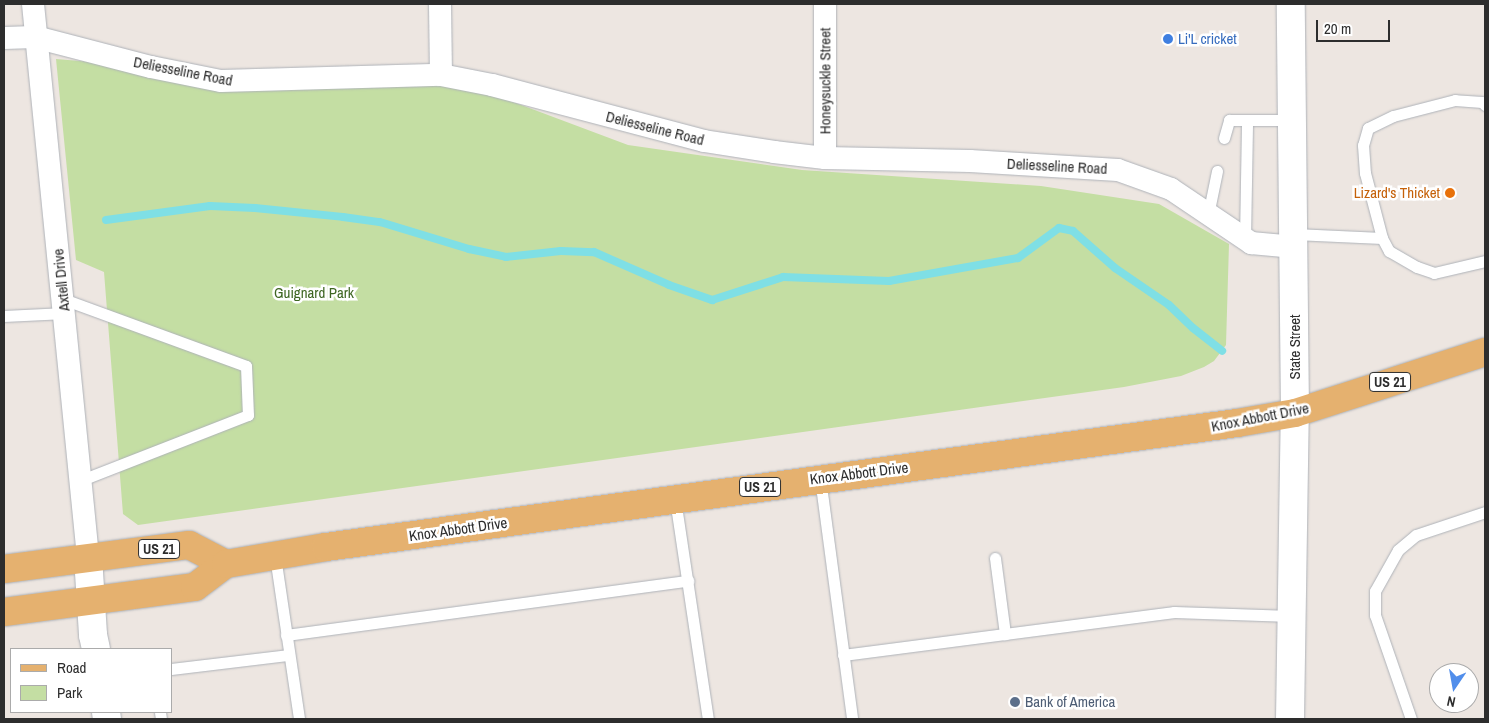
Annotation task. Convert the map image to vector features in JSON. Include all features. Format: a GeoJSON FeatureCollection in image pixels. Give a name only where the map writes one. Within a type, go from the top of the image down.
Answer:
{"type":"FeatureCollection","features":[{"type":"Feature","properties":{"kind":"main road","name":"State Street"},"geometry":{"type":"LineString","coordinates":[[1290,719],[1295,413],[1295,240],[1291,4]]}},
{"type":"Feature","properties":{"kind":"main road","name":"Knox Abbott Drive"},"geometry":{"type":"LineString","coordinates":[[4,612],[194,587],[226,564],[275,556],[820,478],[1216,427],[1295,413],[1485,352]]}},
{"type":"Feature","properties":{"kind":"main road","name":"US 21"},"geometry":{"type":"LineString","coordinates":[[4,570],[88,557],[189,545],[226,564]]}},
{"type":"Feature","properties":{"kind":"main road"},"geometry":{"type":"LineString","coordinates":[[88,557],[93,635],[96,648]]}},
{"type":"Feature","properties":{"kind":"street","name":"Axtell Drive"},"geometry":{"type":"LineString","coordinates":[[33,4],[88,557]]}},
{"type":"Feature","properties":{"kind":"street"},"geometry":{"type":"LineString","coordinates":[[440,4],[441,75]]}},
{"type":"Feature","properties":{"kind":"street","name":"Honeysuckle Street"},"geometry":{"type":"LineString","coordinates":[[825,4],[825,158]]}},
{"type":"Feature","properties":{"kind":"street","name":"Deliesseline Road"},"geometry":{"type":"LineString","coordinates":[[4,38],[35,37],[151,67],[221,81],[240,82],[441,75],[492,85],[704,141],[774,152],[825,158],[970,161],[1118,170],[1171,189],[1251,243],[1295,240]]}},
{"type":"Feature","properties":{"kind":"lane"},"geometry":{"type":"LineString","coordinates":[[1485,105],[1482,102],[1455,100],[1393,116],[1368,128],[1363,145],[1365,173],[1382,238],[1389,251],[1425,271],[1434,273],[1485,261]]}},
{"type":"Feature","properties":{"kind":"lane"},"geometry":{"type":"LineString","coordinates":[[1224,138],[1229,120],[1292,120]]}},
{"type":"Feature","properties":{"kind":"lane"},"geometry":{"type":"LineString","coordinates":[[1245,239],[1247,120]]}},
{"type":"Feature","properties":{"kind":"lane"},"geometry":{"type":"LineString","coordinates":[[1208,215],[1217,171]]}},
{"type":"Feature","properties":{"kind":"lane"},"geometry":{"type":"LineString","coordinates":[[1295,240],[1382,238]]}},
{"type":"Feature","properties":{"kind":"lane"},"geometry":{"type":"LineString","coordinates":[[4,316],[64,306],[246,366],[248,415],[81,480]]}},
{"type":"Feature","properties":{"kind":"lane"},"geometry":{"type":"LineString","coordinates":[[820,478],[852,719]]}},
{"type":"Feature","properties":{"kind":"lane"},"geometry":{"type":"LineString","coordinates":[[675,499],[708,719]]}},
{"type":"Feature","properties":{"kind":"lane"},"geometry":{"type":"LineString","coordinates":[[1411,719],[1375,615],[1374,591],[1398,550],[1416,536],[1485,512]]}},
{"type":"Feature","properties":{"kind":"lane"},"geometry":{"type":"LineString","coordinates":[[275,556],[298,719]]}},
{"type":"Feature","properties":{"kind":"lane"},"geometry":{"type":"LineString","coordinates":[[995,558],[1005,634]]}},
{"type":"Feature","properties":{"kind":"lane"},"geometry":{"type":"LineString","coordinates":[[286,635],[688,581]]}},
{"type":"Feature","properties":{"kind":"lane"},"geometry":{"type":"LineString","coordinates":[[843,655],[1174,612],[1291,616]]}},
{"type":"Feature","properties":{"kind":"lane"},"geometry":{"type":"LineString","coordinates":[[172,669],[289,655]]}},
{"type":"Feature","properties":{"kind":"green space","name":"Guignard Park"},"geometry":{"type":"Polygon","coordinates":[[[56,59],[151,67],[229,91],[441,75],[628,145],[802,170],[1041,186],[1159,204],[1229,244],[1226,345],[1214,361],[1204,367],[1181,376],[1124,387],[138,525],[123,514],[104,272],[76,260],[56,59]]]}},
{"type":"Feature","properties":{"kind":"waterway"},"geometry":{"type":"LineString","coordinates":[[106,220],[210,206],[255,208],[343,217],[380,222],[469,249],[506,257],[561,251],[594,252],[669,285],[712,300],[783,277],[889,281],[1018,258],[1059,228],[1073,231],[1115,268],[1169,305],[1193,328],[1222,351]]}},
{"type":"Feature","properties":{"kind":"place","name":"Li'L cricket"},"geometry":{"type":"Point","coordinates":[1168,39]}},
{"type":"Feature","properties":{"kind":"place","name":"Lizard's Thicket"},"geometry":{"type":"Point","coordinates":[1450,193]}},
{"type":"Feature","properties":{"kind":"place","name":"Bank of America"},"geometry":{"type":"Point","coordinates":[1015,702]}}]}
